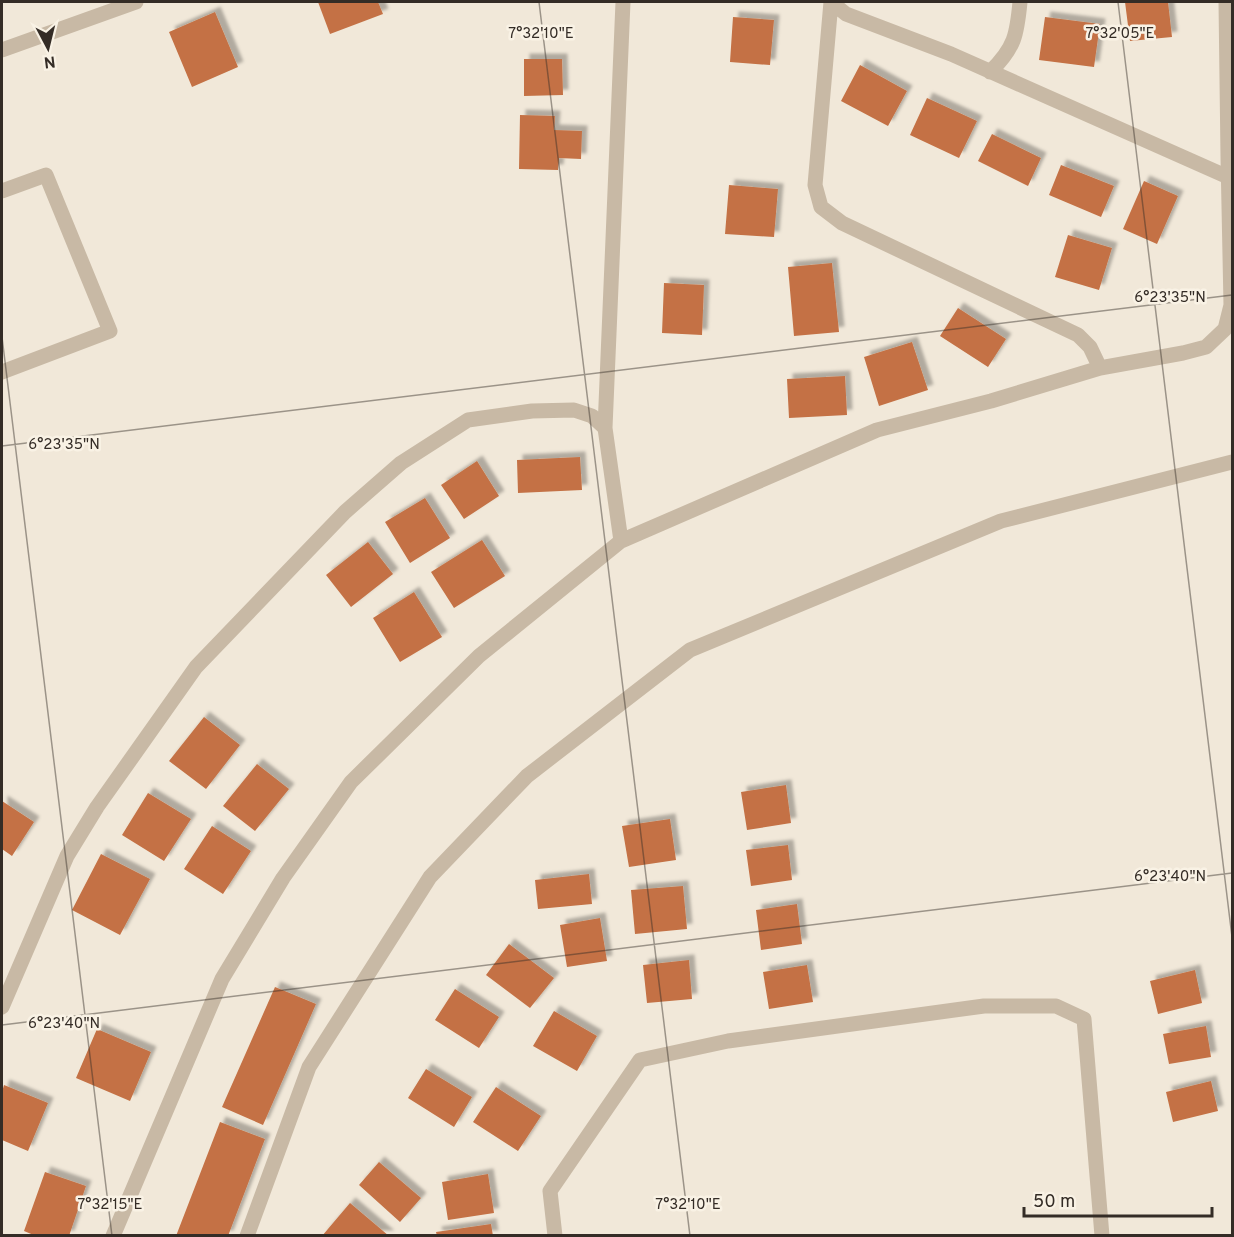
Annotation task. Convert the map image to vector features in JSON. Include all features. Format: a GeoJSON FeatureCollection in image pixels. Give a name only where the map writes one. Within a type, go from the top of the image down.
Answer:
{"type":"FeatureCollection","features":[{"type":"Feature","properties":{"kind":"street"},"geometry":{"type":"LineString","coordinates":[[2,50],[136,2]]}},
{"type":"Feature","properties":{"kind":"street"},"geometry":{"type":"LineString","coordinates":[[621,541],[605,428],[623,2]]}},
{"type":"Feature","properties":{"kind":"street"},"geometry":{"type":"LineString","coordinates":[[831,2],[846,14],[951,54],[1228,177]]}},
{"type":"Feature","properties":{"kind":"street"},"geometry":{"type":"LineString","coordinates":[[831,2],[815,185],[821,207],[842,223],[1078,335],[1090,347],[1100,368]]}},
{"type":"Feature","properties":{"kind":"street"},"geometry":{"type":"LineString","coordinates":[[990,72],[1005,57],[1017,32],[1020,2]]}},
{"type":"Feature","properties":{"kind":"street"},"geometry":{"type":"LineString","coordinates":[[113,1236],[222,979],[283,878],[351,782],[478,656],[621,541],[878,430],[991,401],[1100,368],[1206,347],[1225,329],[1231,305],[1226,2]]}},
{"type":"Feature","properties":{"kind":"street"},"geometry":{"type":"LineString","coordinates":[[2,192],[46,175],[110,331],[2,372]]}},
{"type":"Feature","properties":{"kind":"street"},"geometry":{"type":"LineString","coordinates":[[2,1007],[67,856],[97,807],[196,666],[345,512],[401,464],[468,420],[532,411],[574,410],[592,416],[605,428]]}},
{"type":"Feature","properties":{"kind":"street"},"geometry":{"type":"LineString","coordinates":[[247,1236],[309,1067],[430,877],[527,776],[690,650],[1001,520],[1232,462]]}},
{"type":"Feature","properties":{"kind":"street"},"geometry":{"type":"LineString","coordinates":[[555,1236],[550,1191],[640,1060],[728,1041],[972,1007],[1056,1006],[1084,1019],[1102,1236]]}},
{"type":"Feature","properties":{"kind":"building"},"geometry":{"type":"Polygon","coordinates":[[[318,2],[378,2],[383,14],[330,34],[318,2]]]}},
{"type":"Feature","properties":{"kind":"building"},"geometry":{"type":"Polygon","coordinates":[[[1125,2],[1168,2],[1172,37],[1130,41],[1125,2]]]}},
{"type":"Feature","properties":{"kind":"building"},"geometry":{"type":"Polygon","coordinates":[[[215,12],[238,67],[192,87],[169,32],[215,12]]]}},
{"type":"Feature","properties":{"kind":"building"},"geometry":{"type":"Polygon","coordinates":[[[733,17],[774,20],[770,65],[730,62],[733,17]]]}},
{"type":"Feature","properties":{"kind":"building"},"geometry":{"type":"Polygon","coordinates":[[[1045,17],[1100,24],[1094,67],[1039,60],[1045,17]]]}},
{"type":"Feature","properties":{"kind":"building"},"geometry":{"type":"Polygon","coordinates":[[[524,59],[562,59],[563,95],[524,96],[524,59]]]}},
{"type":"Feature","properties":{"kind":"building"},"geometry":{"type":"Polygon","coordinates":[[[860,65],[907,91],[888,126],[841,101],[860,65]]]}},
{"type":"Feature","properties":{"kind":"building"},"geometry":{"type":"Polygon","coordinates":[[[927,98],[977,121],[959,158],[910,135],[927,98]]]}},
{"type":"Feature","properties":{"kind":"building"},"geometry":{"type":"Polygon","coordinates":[[[520,115],[555,116],[554,130],[582,131],[581,159],[559,158],[558,170],[519,169],[520,115]]]}},
{"type":"Feature","properties":{"kind":"building"},"geometry":{"type":"Polygon","coordinates":[[[992,134],[1041,158],[1028,186],[978,161],[992,134]]]}},
{"type":"Feature","properties":{"kind":"building"},"geometry":{"type":"Polygon","coordinates":[[[1061,165],[1114,186],[1101,217],[1049,195],[1061,165]]]}},
{"type":"Feature","properties":{"kind":"building"},"geometry":{"type":"Polygon","coordinates":[[[1144,181],[1178,196],[1157,244],[1123,229],[1144,181]]]}},
{"type":"Feature","properties":{"kind":"building"},"geometry":{"type":"Polygon","coordinates":[[[729,185],[778,189],[774,237],[725,234],[729,185]]]}},
{"type":"Feature","properties":{"kind":"building"},"geometry":{"type":"Polygon","coordinates":[[[1068,235],[1112,248],[1099,290],[1055,277],[1068,235]]]}},
{"type":"Feature","properties":{"kind":"building"},"geometry":{"type":"Polygon","coordinates":[[[832,263],[839,332],[794,336],[788,267],[832,263]]]}},
{"type":"Feature","properties":{"kind":"building"},"geometry":{"type":"Polygon","coordinates":[[[664,283],[704,285],[702,335],[662,333],[664,283]]]}},
{"type":"Feature","properties":{"kind":"building"},"geometry":{"type":"Polygon","coordinates":[[[958,308],[1006,339],[988,367],[940,336],[958,308]]]}},
{"type":"Feature","properties":{"kind":"building"},"geometry":{"type":"Polygon","coordinates":[[[912,342],[928,390],[879,406],[864,357],[912,342]]]}},
{"type":"Feature","properties":{"kind":"building"},"geometry":{"type":"Polygon","coordinates":[[[845,376],[847,415],[789,418],[787,379],[845,376]]]}},
{"type":"Feature","properties":{"kind":"building"},"geometry":{"type":"Polygon","coordinates":[[[580,457],[582,490],[518,493],[517,460],[580,457]]]}},
{"type":"Feature","properties":{"kind":"building"},"geometry":{"type":"Polygon","coordinates":[[[477,461],[499,496],[464,519],[441,485],[477,461]]]}},
{"type":"Feature","properties":{"kind":"building"},"geometry":{"type":"Polygon","coordinates":[[[425,498],[450,538],[410,563],[385,522],[425,498]]]}},
{"type":"Feature","properties":{"kind":"building"},"geometry":{"type":"Polygon","coordinates":[[[482,540],[505,576],[454,608],[431,572],[482,540]]]}},
{"type":"Feature","properties":{"kind":"building"},"geometry":{"type":"Polygon","coordinates":[[[368,542],[393,574],[351,607],[326,575],[368,542]]]}},
{"type":"Feature","properties":{"kind":"building"},"geometry":{"type":"Polygon","coordinates":[[[414,592],[442,637],[400,662],[373,618],[414,592]]]}},
{"type":"Feature","properties":{"kind":"building"},"geometry":{"type":"Polygon","coordinates":[[[204,717],[240,745],[206,789],[169,761],[204,717]]]}},
{"type":"Feature","properties":{"kind":"building"},"geometry":{"type":"Polygon","coordinates":[[[257,764],[289,789],[255,831],[223,806],[257,764]]]}},
{"type":"Feature","properties":{"kind":"building"},"geometry":{"type":"Polygon","coordinates":[[[786,785],[791,823],[747,830],[741,792],[786,785]]]}},
{"type":"Feature","properties":{"kind":"building"},"geometry":{"type":"Polygon","coordinates":[[[148,793],[191,819],[164,861],[122,835],[148,793]]]}},
{"type":"Feature","properties":{"kind":"building"},"geometry":{"type":"Polygon","coordinates":[[[2,801],[34,822],[12,856],[2,849],[2,801]]]}},
{"type":"Feature","properties":{"kind":"building"},"geometry":{"type":"Polygon","coordinates":[[[670,819],[676,860],[629,867],[622,826],[670,819]]]}},
{"type":"Feature","properties":{"kind":"building"},"geometry":{"type":"Polygon","coordinates":[[[212,826],[251,851],[223,894],[184,869],[212,826]]]}},
{"type":"Feature","properties":{"kind":"building"},"geometry":{"type":"Polygon","coordinates":[[[788,845],[792,880],[751,886],[746,850],[788,845]]]}},
{"type":"Feature","properties":{"kind":"building"},"geometry":{"type":"Polygon","coordinates":[[[101,854],[150,879],[120,935],[72,910],[101,854]]]}},
{"type":"Feature","properties":{"kind":"building"},"geometry":{"type":"Polygon","coordinates":[[[589,874],[592,904],[538,909],[535,880],[589,874]]]}},
{"type":"Feature","properties":{"kind":"building"},"geometry":{"type":"Polygon","coordinates":[[[683,886],[687,929],[635,934],[631,890],[683,886]]]}},
{"type":"Feature","properties":{"kind":"building"},"geometry":{"type":"Polygon","coordinates":[[[797,904],[802,944],[761,950],[756,910],[797,904]]]}},
{"type":"Feature","properties":{"kind":"building"},"geometry":{"type":"Polygon","coordinates":[[[600,918],[607,961],[567,967],[560,925],[600,918]]]}},
{"type":"Feature","properties":{"kind":"building"},"geometry":{"type":"Polygon","coordinates":[[[509,944],[554,978],[530,1008],[486,975],[509,944]]]}},
{"type":"Feature","properties":{"kind":"building"},"geometry":{"type":"Polygon","coordinates":[[[689,960],[692,999],[647,1003],[643,965],[689,960]]]}},
{"type":"Feature","properties":{"kind":"building"},"geometry":{"type":"Polygon","coordinates":[[[807,965],[813,1002],[769,1009],[763,972],[807,965]]]}},
{"type":"Feature","properties":{"kind":"building"},"geometry":{"type":"Polygon","coordinates":[[[1195,970],[1202,1003],[1158,1014],[1150,981],[1195,970]]]}},
{"type":"Feature","properties":{"kind":"building"},"geometry":{"type":"Polygon","coordinates":[[[275,987],[316,1004],[263,1125],[222,1107],[275,987]]]}},
{"type":"Feature","properties":{"kind":"building"},"geometry":{"type":"Polygon","coordinates":[[[455,989],[499,1017],[479,1048],[435,1020],[455,989]]]}},
{"type":"Feature","properties":{"kind":"building"},"geometry":{"type":"Polygon","coordinates":[[[554,1011],[597,1036],[577,1071],[533,1046],[554,1011]]]}},
{"type":"Feature","properties":{"kind":"building"},"geometry":{"type":"Polygon","coordinates":[[[1206,1026],[1211,1057],[1169,1064],[1163,1034],[1206,1026]]]}},
{"type":"Feature","properties":{"kind":"building"},"geometry":{"type":"Polygon","coordinates":[[[97,1029],[151,1052],[130,1101],[76,1078],[97,1029]]]}},
{"type":"Feature","properties":{"kind":"building"},"geometry":{"type":"Polygon","coordinates":[[[426,1069],[472,1097],[454,1127],[408,1098],[426,1069]]]}},
{"type":"Feature","properties":{"kind":"building"},"geometry":{"type":"Polygon","coordinates":[[[1211,1081],[1218,1111],[1173,1122],[1166,1092],[1211,1081]]]}},
{"type":"Feature","properties":{"kind":"building"},"geometry":{"type":"Polygon","coordinates":[[[4,1085],[48,1103],[28,1151],[2,1140],[4,1085]]]}},
{"type":"Feature","properties":{"kind":"building"},"geometry":{"type":"Polygon","coordinates":[[[496,1087],[541,1116],[518,1151],[473,1122],[496,1087]]]}},
{"type":"Feature","properties":{"kind":"building"},"geometry":{"type":"Polygon","coordinates":[[[220,1122],[265,1139],[228,1236],[176,1236],[220,1122]]]}},
{"type":"Feature","properties":{"kind":"building"},"geometry":{"type":"Polygon","coordinates":[[[379,1162],[421,1198],[400,1222],[359,1185],[379,1162]]]}},
{"type":"Feature","properties":{"kind":"building"},"geometry":{"type":"Polygon","coordinates":[[[45,1172],[86,1186],[69,1236],[36,1236],[24,1231],[45,1172]]]}},
{"type":"Feature","properties":{"kind":"building"},"geometry":{"type":"Polygon","coordinates":[[[488,1174],[494,1213],[448,1220],[442,1182],[488,1174]]]}},
{"type":"Feature","properties":{"kind":"building"},"geometry":{"type":"Polygon","coordinates":[[[350,1203],[389,1236],[322,1236],[350,1203]]]}},
{"type":"Feature","properties":{"kind":"building"},"geometry":{"type":"Polygon","coordinates":[[[491,1224],[493,1236],[437,1236],[436,1232],[491,1224]]]}}]}
